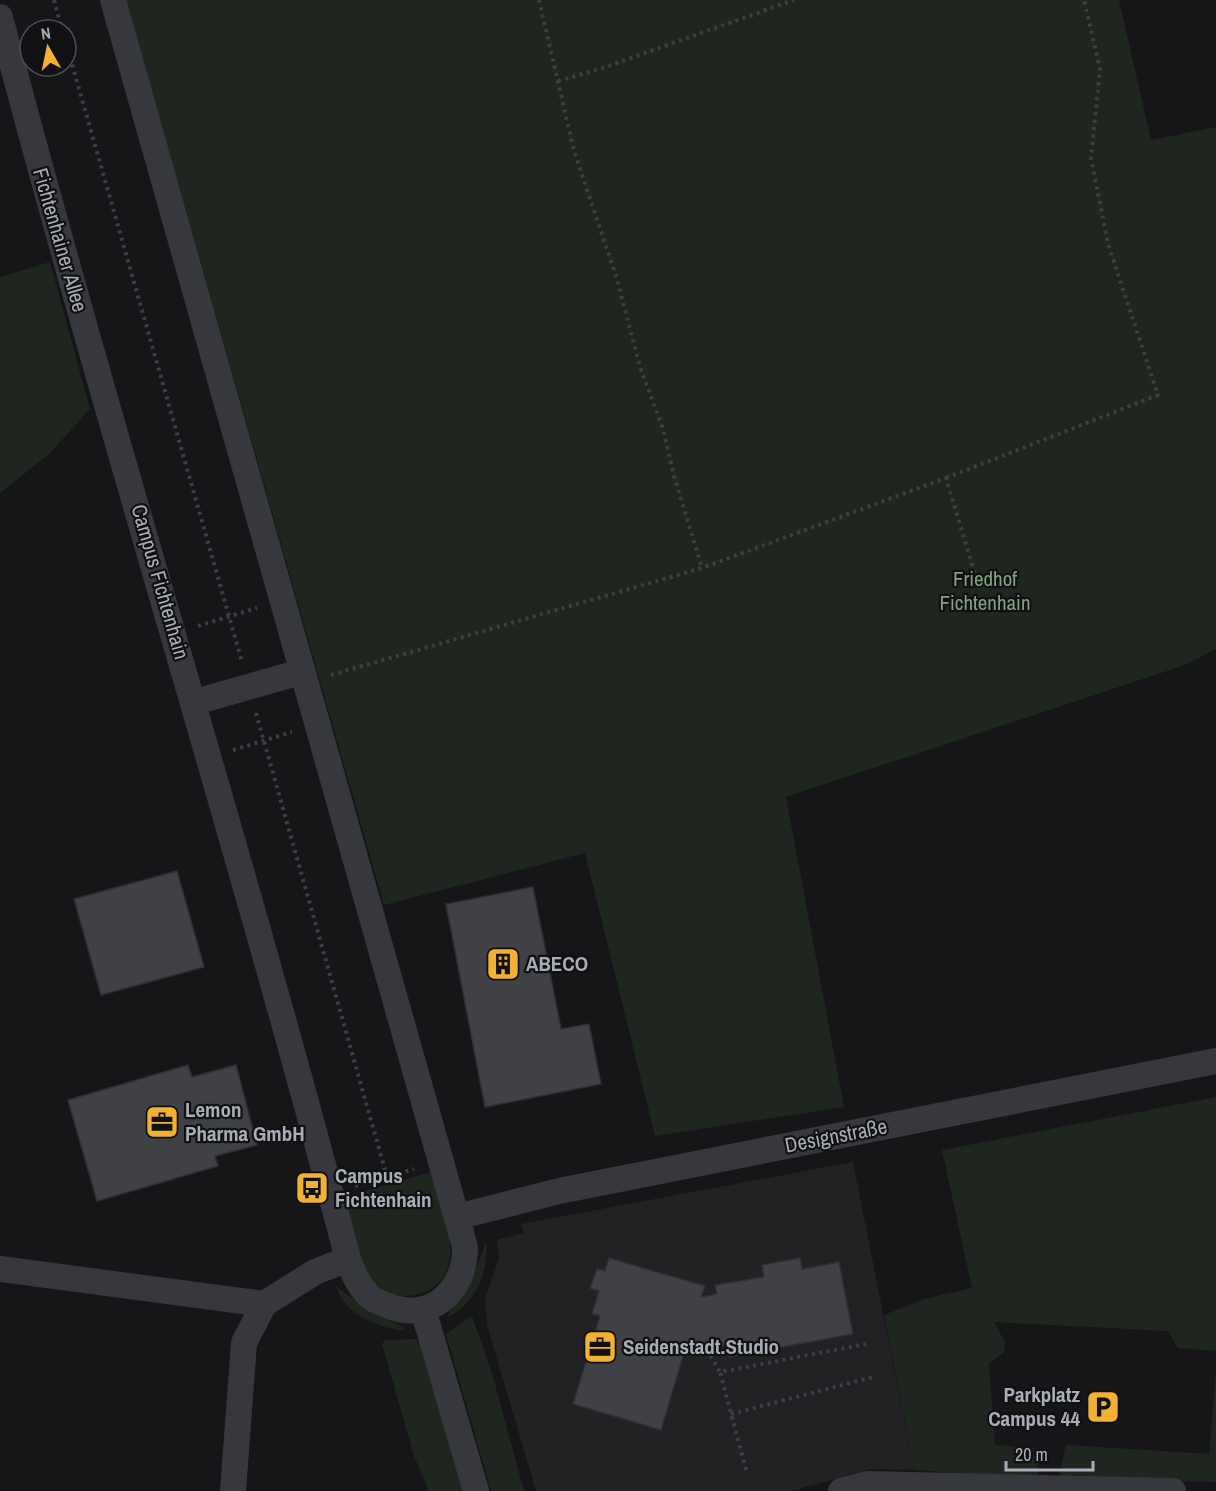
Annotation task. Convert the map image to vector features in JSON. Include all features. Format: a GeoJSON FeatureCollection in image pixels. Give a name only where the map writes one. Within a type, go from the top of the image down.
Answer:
{"type":"FeatureCollection","features":[{"type":"Feature","properties":{"kind":"street"},"geometry":{"type":"LineString","coordinates":[[113,0],[302,677],[458,1217],[465,1247],[465,1264],[460,1281],[440,1301],[423,1309],[477,1491]]}},
{"type":"Feature","properties":{"kind":"street","name":"Fichtenhainer Allee"},"geometry":{"type":"LineString","coordinates":[[0,17],[50,207],[125,463]]}},
{"type":"Feature","properties":{"kind":"street","name":"Campus Fichtenhain"},"geometry":{"type":"LineString","coordinates":[[125,463],[195,702],[348,1259],[356,1280],[369,1297],[407,1311],[423,1309]]}},
{"type":"Feature","properties":{"kind":"street"},"geometry":{"type":"LineString","coordinates":[[195,702],[249,687],[302,677]]}},
{"type":"Feature","properties":{"kind":"street","name":"Designstraße"},"geometry":{"type":"LineString","coordinates":[[458,1217],[559,1191],[1216,1061]]}},
{"type":"Feature","properties":{"kind":"street"},"geometry":{"type":"LineString","coordinates":[[233,1491],[244,1343],[264,1304],[315,1272],[348,1259]]}},
{"type":"Feature","properties":{"kind":"street"},"geometry":{"type":"LineString","coordinates":[[0,1269],[264,1304]]}},
{"type":"Feature","properties":{"kind":"street"},"geometry":{"type":"LineString","coordinates":[[842,1491],[867,1484],[1173,1491]]}},
{"type":"Feature","properties":{"kind":"path"},"geometry":{"type":"LineString","coordinates":[[54,0],[59,18]]}},
{"type":"Feature","properties":{"kind":"path"},"geometry":{"type":"LineString","coordinates":[[539,0],[574,151],[616,276],[640,367],[663,429],[674,476],[702,568]]}},
{"type":"Feature","properties":{"kind":"path"},"geometry":{"type":"LineString","coordinates":[[558,81],[653,51],[794,0]]}},
{"type":"Feature","properties":{"kind":"path"},"geometry":{"type":"LineString","coordinates":[[302,677],[702,568],[946,478],[1158,395],[1108,244],[1091,158],[1100,69],[1084,0]]}},
{"type":"Feature","properties":{"kind":"path"},"geometry":{"type":"LineString","coordinates":[[76,78],[387,1177]]}},
{"type":"Feature","properties":{"kind":"path"},"geometry":{"type":"LineString","coordinates":[[946,478],[979,588]]}},
{"type":"Feature","properties":{"kind":"path"},"geometry":{"type":"LineString","coordinates":[[175,633],[281,601]]}},
{"type":"Feature","properties":{"kind":"path"},"geometry":{"type":"LineString","coordinates":[[210,756],[316,726]]}},
{"type":"Feature","properties":{"kind":"path"},"geometry":{"type":"LineString","coordinates":[[720,1372],[866,1344]]}},
{"type":"Feature","properties":{"kind":"path"},"geometry":{"type":"LineString","coordinates":[[707,1349],[720,1372],[746,1470]]}},
{"type":"Feature","properties":{"kind":"path"},"geometry":{"type":"LineString","coordinates":[[731,1414],[873,1377]]}},
{"type":"Feature","properties":{"kind":"shaded area"},"geometry":{"type":"Polygon","coordinates":[[[853,1162],[914,1470],[872,1469],[791,1491],[536,1491],[487,1325],[485,1299],[499,1258],[497,1240],[524,1233],[521,1224],[853,1162]]]}},
{"type":"Feature","properties":{"kind":"green space","name":"Friedhof Fichtenhain"},"geometry":{"type":"Polygon","coordinates":[[[126,0],[1119,0],[1151,140],[1216,127],[1216,649],[1185,665],[786,797],[844,1107],[655,1136],[585,853],[384,905],[126,0]]]}},
{"type":"Feature","properties":{"kind":"green space"},"geometry":{"type":"Polygon","coordinates":[[[50,262],[90,409],[49,454],[0,493],[0,277],[50,262]]]}},
{"type":"Feature","properties":{"kind":"green space"},"geometry":{"type":"Polygon","coordinates":[[[1216,1097],[1216,1351],[1178,1348],[1168,1331],[994,1322],[1005,1342],[1004,1352],[989,1364],[995,1445],[1039,1448],[1038,1479],[914,1470],[884,1315],[924,1299],[972,1288],[942,1150],[1216,1097]]]}},
{"type":"Feature","properties":{"kind":"green space"},"geometry":{"type":"Polygon","coordinates":[[[434,1171],[448,1227],[449,1265],[442,1280],[428,1291],[407,1296],[390,1293],[375,1284],[364,1269],[341,1198],[434,1171]]]}},
{"type":"Feature","properties":{"kind":"green space"},"geometry":{"type":"Polygon","coordinates":[[[486,1242],[485,1264],[479,1286],[466,1304],[448,1317],[450,1308],[471,1282],[486,1242]]]}},
{"type":"Feature","properties":{"kind":"green space"},"geometry":{"type":"Polygon","coordinates":[[[336,1286],[369,1311],[405,1328],[401,1331],[361,1317],[346,1304],[336,1286]]]}},
{"type":"Feature","properties":{"kind":"green space"},"geometry":{"type":"Polygon","coordinates":[[[472,1316],[492,1373],[524,1491],[491,1491],[446,1334],[472,1316]]]}},
{"type":"Feature","properties":{"kind":"green space"},"geometry":{"type":"Polygon","coordinates":[[[416,1339],[426,1358],[464,1491],[429,1491],[414,1456],[382,1344],[385,1340],[416,1339]]]}},
{"type":"Feature","properties":{"kind":"green space"},"geometry":{"type":"Polygon","coordinates":[[[1216,1369],[1216,1482],[1059,1478],[1066,1445],[1209,1454],[1216,1369]]]}},
{"type":"Feature","properties":{"kind":"building"},"geometry":{"type":"Polygon","coordinates":[[[177,871],[204,967],[101,995],[74,899],[177,871]]]}},
{"type":"Feature","properties":{"kind":"building","name":"ABECO"},"geometry":{"type":"Polygon","coordinates":[[[533,887],[561,1029],[589,1024],[601,1084],[485,1107],[446,904],[533,887]]]}},
{"type":"Feature","properties":{"kind":"building","name":"Lemon Pharma GmbH"},"geometry":{"type":"Polygon","coordinates":[[[188,1065],[192,1077],[236,1065],[257,1145],[215,1156],[218,1166],[97,1201],[68,1100],[188,1065]]]}},
{"type":"Feature","properties":{"kind":"building"},"geometry":{"type":"Polygon","coordinates":[[[609,1258],[705,1286],[701,1297],[717,1294],[715,1285],[764,1277],[762,1265],[800,1258],[802,1269],[839,1262],[853,1334],[729,1357],[727,1345],[684,1353],[661,1430],[573,1404],[600,1316],[592,1314],[599,1291],[590,1288],[597,1269],[605,1271],[609,1258]]]}},
{"type":"Feature","properties":{"kind":"place","name":"ABECO"},"geometry":{"type":"Point","coordinates":[503,964]}},
{"type":"Feature","properties":{"kind":"place","name":"Lemon Pharma GmbH"},"geometry":{"type":"Point","coordinates":[162,1122]}},
{"type":"Feature","properties":{"kind":"place","name":"Campus Fichtenhain"},"geometry":{"type":"Point","coordinates":[312,1188]}},
{"type":"Feature","properties":{"kind":"place","name":"Seidenstadt.Studio"},"geometry":{"type":"Point","coordinates":[600,1347]}},
{"type":"Feature","properties":{"kind":"place","name":"Parkplatz Campus 44"},"geometry":{"type":"Point","coordinates":[1103,1407]}}]}
